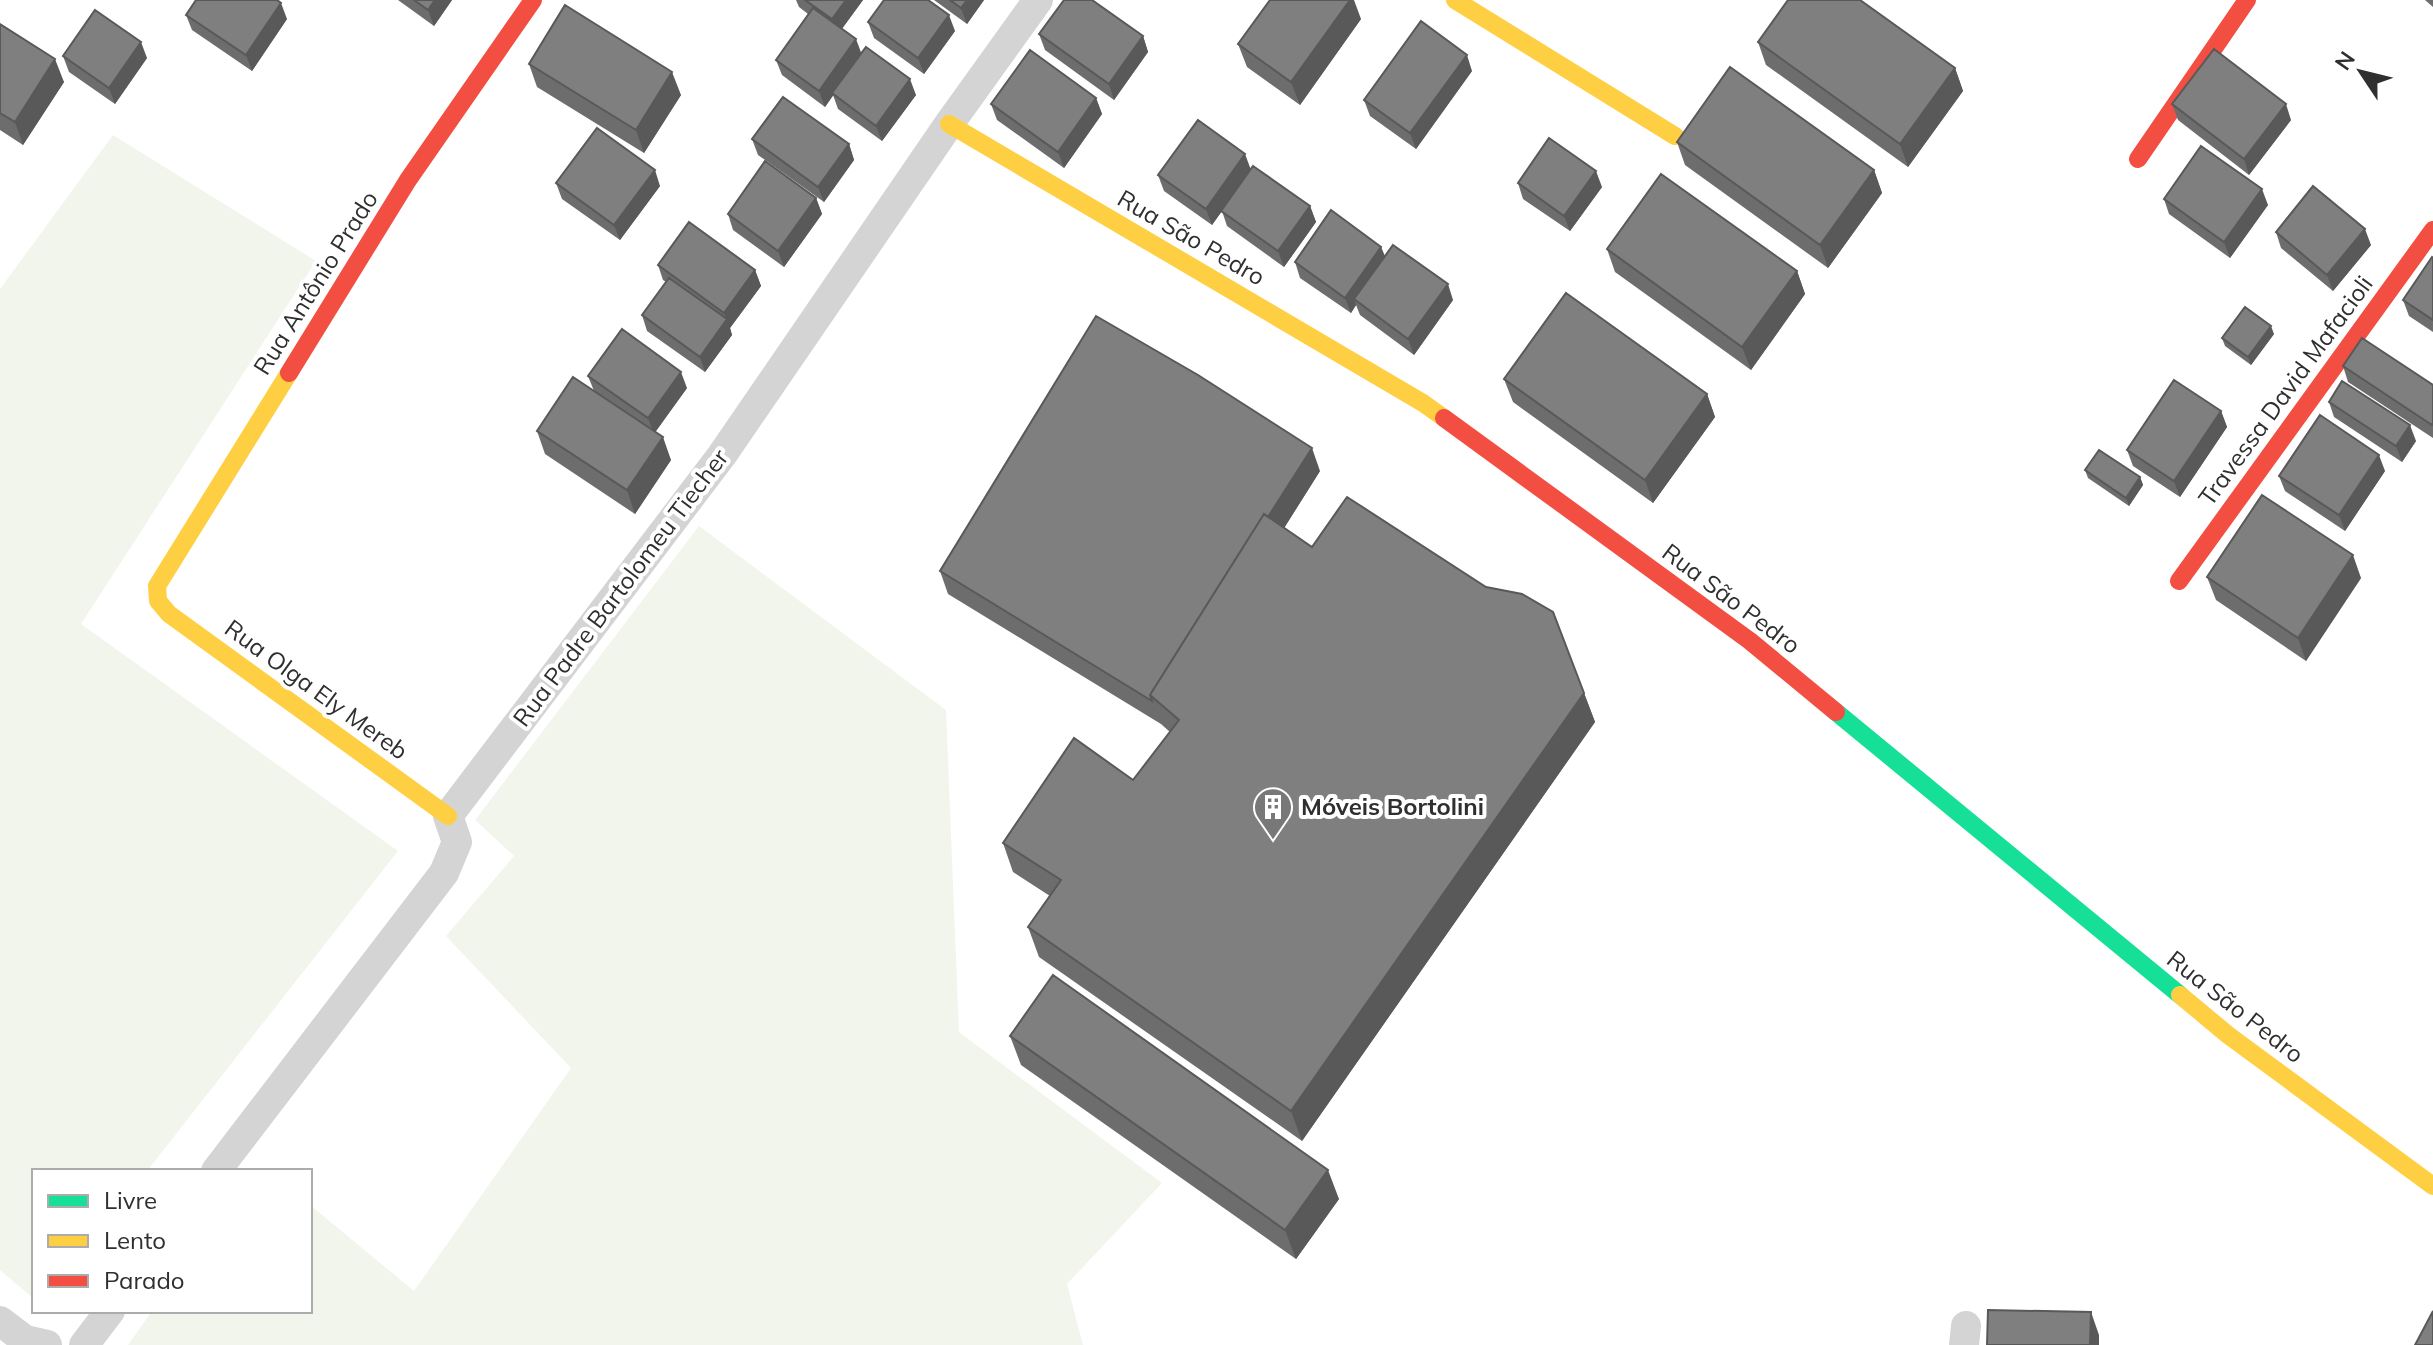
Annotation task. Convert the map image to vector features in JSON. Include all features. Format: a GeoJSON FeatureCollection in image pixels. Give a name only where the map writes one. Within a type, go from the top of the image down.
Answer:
{"type":"FeatureCollection","features":[{"type":"Feature","properties":{"kind":"street","name":"Rua Antônio Prado"},"geometry":{"type":"LineString","coordinates":[[158,601],[157,586],[168,565],[408,180],[533,0]]}},
{"type":"Feature","properties":{"kind":"street","name":"Rua Padre Bartolomeu Tiecher"},"geometry":{"type":"LineString","coordinates":[[448,816],[722,455],[1038,0]]}},
{"type":"Feature","properties":{"kind":"street"},"geometry":{"type":"LineString","coordinates":[[1455,0],[1675,136]]}},
{"type":"Feature","properties":{"kind":"street"},"geometry":{"type":"LineString","coordinates":[[2138,159],[2247,0]]}},
{"type":"Feature","properties":{"kind":"street","name":"Rua São Pedro"},"geometry":{"type":"LineString","coordinates":[[949,124],[1423,403],[1750,641],[2228,1035],[2433,1186]]}},
{"type":"Feature","properties":{"kind":"street","name":"Travessa David Mafacioli"},"geometry":{"type":"LineString","coordinates":[[2179,581],[2433,230]]}},
{"type":"Feature","properties":{"kind":"street","name":"Rua Olga Ely Mereb"},"geometry":{"type":"LineString","coordinates":[[158,601],[169,614],[448,816]]}},
{"type":"Feature","properties":{"kind":"street"},"geometry":{"type":"LineString","coordinates":[[218,1169],[444,873],[457,842],[448,816]]}},
{"type":"Feature","properties":{"kind":"street"},"geometry":{"type":"LineString","coordinates":[[84,1345],[108,1313]]}},
{"type":"Feature","properties":{"kind":"street"},"geometry":{"type":"LineString","coordinates":[[0,1321],[25,1340],[47,1345]]}},
{"type":"Feature","properties":{"kind":"shaded area"},"geometry":{"type":"Polygon","coordinates":[[[113,135],[316,261],[81,624],[398,851],[149,1169],[32,1169],[32,1297],[0,1270],[0,289],[113,135]]]}},
{"type":"Feature","properties":{"kind":"shaded area"},"geometry":{"type":"Polygon","coordinates":[[[699,526],[946,710],[959,1032],[1162,1183],[1067,1284],[1083,1345],[128,1345],[151,1313],[312,1313],[312,1207],[414,1291],[571,1068],[446,936],[514,856],[475,820],[699,526]]]}},
{"type":"Feature","properties":{"kind":"building"},"geometry":{"type":"Polygon","coordinates":[[[196,0],[277,0],[281,3],[246,55],[186,15],[196,0]]]}},
{"type":"Feature","properties":{"kind":"building"},"geometry":{"type":"Polygon","coordinates":[[[414,0],[435,0],[428,10],[414,0]]]}},
{"type":"Feature","properties":{"kind":"building"},"geometry":{"type":"Polygon","coordinates":[[[805,0],[846,0],[832,19],[805,0]]]}},
{"type":"Feature","properties":{"kind":"building"},"geometry":{"type":"Polygon","coordinates":[[[884,0],[928,0],[949,15],[918,58],[868,22],[884,0]]]}},
{"type":"Feature","properties":{"kind":"building"},"geometry":{"type":"Polygon","coordinates":[[[950,0],[967,0],[961,8],[950,0]]]}},
{"type":"Feature","properties":{"kind":"building"},"geometry":{"type":"Polygon","coordinates":[[[1064,0],[1092,0],[1143,36],[1109,84],[1039,34],[1064,0]]]}},
{"type":"Feature","properties":{"kind":"building"},"geometry":{"type":"Polygon","coordinates":[[[1270,0],[1350,0],[1291,82],[1238,44],[1270,0]]]}},
{"type":"Feature","properties":{"kind":"building"},"geometry":{"type":"Polygon","coordinates":[[[1788,0],[1860,0],[1955,68],[1900,144],[1758,42],[1788,0]]]}},
{"type":"Feature","properties":{"kind":"building"},"geometry":{"type":"Polygon","coordinates":[[[565,5],[672,72],[636,130],[529,64],[565,5]]]}},
{"type":"Feature","properties":{"kind":"building"},"geometry":{"type":"Polygon","coordinates":[[[813,8],[856,39],[819,91],[776,60],[813,8]]]}},
{"type":"Feature","properties":{"kind":"building"},"geometry":{"type":"Polygon","coordinates":[[[95,10],[141,42],[109,88],[63,56],[95,10]]]}},
{"type":"Feature","properties":{"kind":"building"},"geometry":{"type":"Polygon","coordinates":[[[1421,21],[1467,55],[1410,133],[1364,100],[1421,21]]]}},
{"type":"Feature","properties":{"kind":"building"},"geometry":{"type":"Polygon","coordinates":[[[0,24],[55,59],[15,122],[0,113],[0,24]]]}},
{"type":"Feature","properties":{"kind":"building"},"geometry":{"type":"Polygon","coordinates":[[[866,47],[910,79],[876,126],[832,93],[866,47]]]}},
{"type":"Feature","properties":{"kind":"building"},"geometry":{"type":"Polygon","coordinates":[[[2214,49],[2286,104],[2244,159],[2172,104],[2214,49]]]}},
{"type":"Feature","properties":{"kind":"building"},"geometry":{"type":"Polygon","coordinates":[[[1030,50],[1096,98],[1058,152],[991,104],[1030,50]]]}},
{"type":"Feature","properties":{"kind":"building"},"geometry":{"type":"Polygon","coordinates":[[[1730,67],[1874,170],[1820,245],[1677,142],[1730,67]]]}},
{"type":"Feature","properties":{"kind":"building"},"geometry":{"type":"Polygon","coordinates":[[[783,97],[849,144],[818,187],[752,139],[783,97]]]}},
{"type":"Feature","properties":{"kind":"building"},"geometry":{"type":"Polygon","coordinates":[[[1198,120],[1245,154],[1206,209],[1158,175],[1198,120]]]}},
{"type":"Feature","properties":{"kind":"building"},"geometry":{"type":"Polygon","coordinates":[[[597,128],[655,170],[614,225],[556,183],[597,128]]]}},
{"type":"Feature","properties":{"kind":"building"},"geometry":{"type":"Polygon","coordinates":[[[1549,138],[1596,171],[1564,216],[1518,183],[1549,138]]]}},
{"type":"Feature","properties":{"kind":"building"},"geometry":{"type":"Polygon","coordinates":[[[2201,146],[2262,189],[2224,242],[2164,199],[2201,146]]]}},
{"type":"Feature","properties":{"kind":"building"},"geometry":{"type":"Polygon","coordinates":[[[765,161],[816,198],[778,251],[728,214],[765,161]]]}},
{"type":"Feature","properties":{"kind":"building"},"geometry":{"type":"Polygon","coordinates":[[[1253,166],[1310,206],[1278,251],[1221,211],[1253,166]]]}},
{"type":"Feature","properties":{"kind":"building"},"geometry":{"type":"Polygon","coordinates":[[[1661,174],[1797,271],[1742,347],[1607,249],[1661,174]]]}},
{"type":"Feature","properties":{"kind":"building"},"geometry":{"type":"Polygon","coordinates":[[[2313,186],[2365,229],[2327,275],[2276,232],[2313,186]]]}},
{"type":"Feature","properties":{"kind":"building"},"geometry":{"type":"Polygon","coordinates":[[[1331,210],[1381,247],[1345,298],[1295,262],[1331,210]]]}},
{"type":"Feature","properties":{"kind":"building"},"geometry":{"type":"Polygon","coordinates":[[[689,222],[755,270],[724,313],[658,265],[689,222]]]}},
{"type":"Feature","properties":{"kind":"building"},"geometry":{"type":"Polygon","coordinates":[[[1393,245],[1448,284],[1408,339],[1354,299],[1393,245]]]}},
{"type":"Feature","properties":{"kind":"building"},"geometry":{"type":"Polygon","coordinates":[[[2433,258],[2433,320],[2403,300],[2433,258]]]}},
{"type":"Feature","properties":{"kind":"building"},"geometry":{"type":"Polygon","coordinates":[[[669,278],[727,319],[700,357],[642,315],[669,278]]]}},
{"type":"Feature","properties":{"kind":"building"},"geometry":{"type":"Polygon","coordinates":[[[1566,293],[1707,394],[1645,480],[1504,379],[1566,293]]]}},
{"type":"Feature","properties":{"kind":"building"},"geometry":{"type":"Polygon","coordinates":[[[2245,307],[2271,326],[2248,357],[2222,338],[2245,307]]]}},
{"type":"Feature","properties":{"kind":"building"},"geometry":{"type":"Polygon","coordinates":[[[1096,316],[1198,375],[1312,448],[1268,517],[1264,514],[1150,695],[1152,701],[940,571],[1096,316]]]}},
{"type":"Feature","properties":{"kind":"building"},"geometry":{"type":"Polygon","coordinates":[[[622,329],[681,372],[648,418],[588,376],[622,329]]]}},
{"type":"Feature","properties":{"kind":"building"},"geometry":{"type":"Polygon","coordinates":[[[2362,338],[2433,385],[2432,425],[2343,366],[2362,338]]]}},
{"type":"Feature","properties":{"kind":"building"},"geometry":{"type":"Polygon","coordinates":[[[573,377],[663,437],[627,490],[537,431],[573,377]]]}},
{"type":"Feature","properties":{"kind":"building"},"geometry":{"type":"Polygon","coordinates":[[[2174,380],[2221,411],[2174,481],[2127,450],[2174,380]]]}},
{"type":"Feature","properties":{"kind":"building"},"geometry":{"type":"Polygon","coordinates":[[[2342,381],[2410,425],[2396,446],[2329,402],[2342,381]]]}},
{"type":"Feature","properties":{"kind":"building"},"geometry":{"type":"Polygon","coordinates":[[[2320,415],[2379,455],[2339,515],[2279,476],[2320,415]]]}},
{"type":"Feature","properties":{"kind":"building"},"geometry":{"type":"Polygon","coordinates":[[[2099,450],[2140,477],[2126,498],[2085,470],[2099,450]]]}},
{"type":"Feature","properties":{"kind":"building"},"geometry":{"type":"Polygon","coordinates":[[[2262,495],[2353,555],[2298,638],[2207,577],[2262,495]]]}},
{"type":"Feature","properties":{"kind":"building","name":"Móveis Bortolini"},"geometry":{"type":"Polygon","coordinates":[[[1347,497],[1486,587],[1522,594],[1553,612],[1584,693],[1291,1111],[1028,927],[1061,880],[1003,843],[1074,738],[1133,780],[1179,720],[1150,695],[1264,514],[1312,547],[1347,497]]]}},
{"type":"Feature","properties":{"kind":"building"},"geometry":{"type":"Polygon","coordinates":[[[1053,975],[1328,1170],[1285,1230],[1010,1036],[1053,975]]]}},
{"type":"Feature","properties":{"kind":"building"},"geometry":{"type":"Polygon","coordinates":[[[1988,1310],[2091,1312],[2090,1345],[1987,1345],[1988,1310]]]}},
{"type":"Feature","properties":{"kind":"building"},"geometry":{"type":"Polygon","coordinates":[[[2433,1311],[2433,1345],[2415,1345],[2433,1311]]]}},
{"type":"Feature","properties":{"kind":"traffic: fast"},"geometry":{"type":"LineString","coordinates":[[1836,712],[2180,995]]}},
{"type":"Feature","properties":{"kind":"traffic: slow"},"geometry":{"type":"LineString","coordinates":[[1455,0],[1675,136]]}},
{"type":"Feature","properties":{"kind":"traffic: slow"},"geometry":{"type":"LineString","coordinates":[[949,124],[1444,418]]}},
{"type":"Feature","properties":{"kind":"traffic: slow"},"geometry":{"type":"LineString","coordinates":[[289,373],[157,586],[158,601],[169,614],[448,816]]}},
{"type":"Feature","properties":{"kind":"traffic: slow"},"geometry":{"type":"LineString","coordinates":[[2180,995],[2228,1035],[2433,1186]]}},
{"type":"Feature","properties":{"kind":"traffic: jam"},"geometry":{"type":"LineString","coordinates":[[289,373],[408,180],[533,0]]}},
{"type":"Feature","properties":{"kind":"traffic: jam"},"geometry":{"type":"LineString","coordinates":[[2138,159],[2247,0]]}},
{"type":"Feature","properties":{"kind":"traffic: jam"},"geometry":{"type":"LineString","coordinates":[[2179,581],[2433,230]]}},
{"type":"Feature","properties":{"kind":"traffic: jam"},"geometry":{"type":"LineString","coordinates":[[1444,418],[1750,641],[1836,712]]}},
{"type":"Feature","properties":{"kind":"place","name":"Móveis Bortolini"},"geometry":{"type":"Point","coordinates":[1273,841]}}]}
